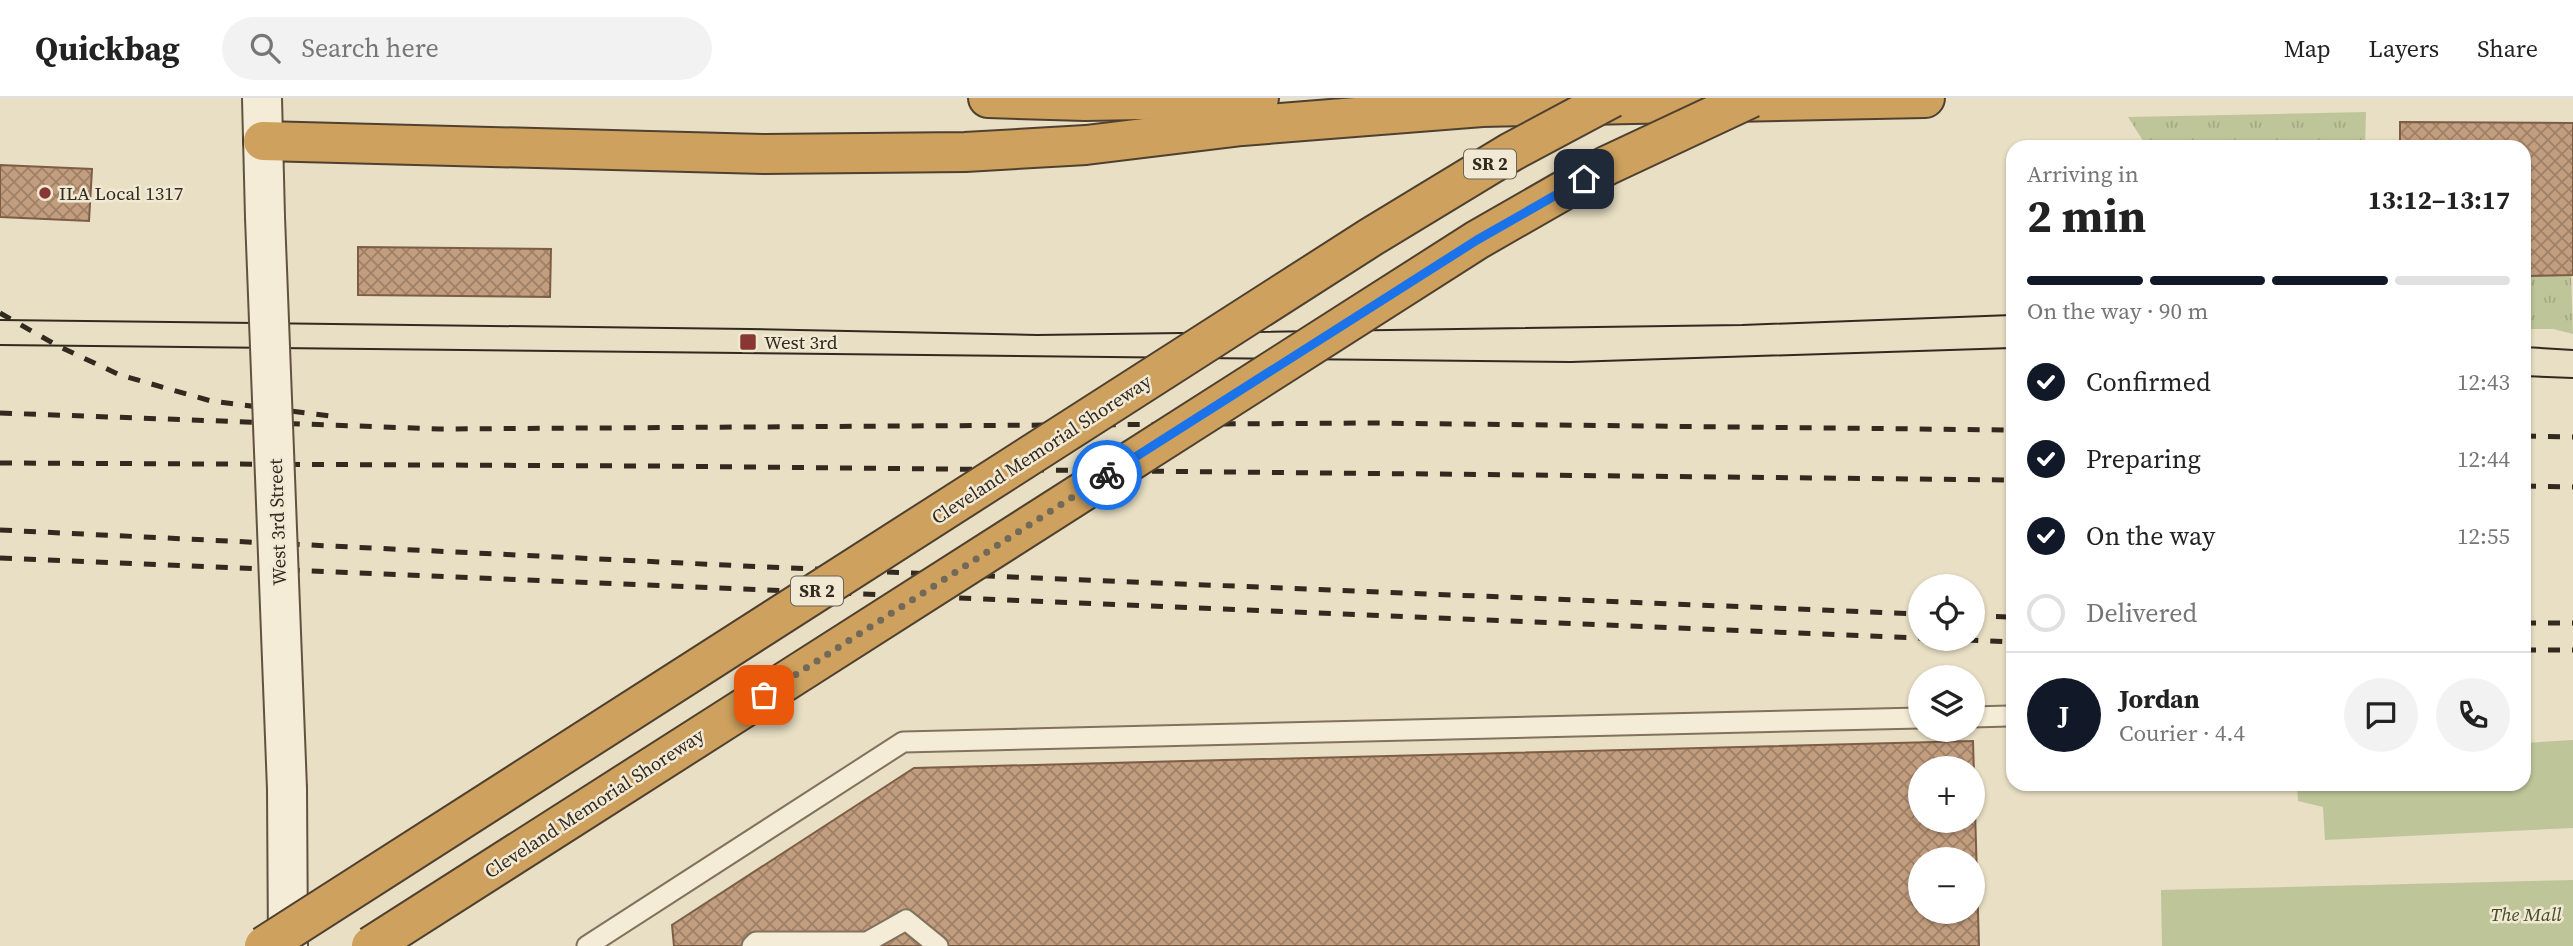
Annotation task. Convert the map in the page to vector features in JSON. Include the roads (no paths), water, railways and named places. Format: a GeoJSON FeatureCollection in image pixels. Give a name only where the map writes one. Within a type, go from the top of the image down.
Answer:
{"type":"FeatureCollection","features":[{"type":"Feature","properties":{"kind":"highway"},"geometry":{"type":"LineString","coordinates":[[988,98],[1085,101],[1259,98]]}},
{"type":"Feature","properties":{"kind":"highway"},"geometry":{"type":"LineString","coordinates":[[1335,98],[1482,107]]}},
{"type":"Feature","properties":{"kind":"highway","name":"Cleveland Memorial Shoreway"},"geometry":{"type":"LineString","coordinates":[[264,946],[1433,198],[1511,152],[1612,98]]}},
{"type":"Feature","properties":{"kind":"highway","name":"Cleveland Memorial Shoreway"},"geometry":{"type":"LineString","coordinates":[[372,946],[1477,240],[1606,166],[1751,98]]}},
{"type":"Feature","properties":{"kind":"highway"},"geometry":{"type":"LineString","coordinates":[[262,120],[764,153],[965,152],[1086,145],[1254,125],[1482,107],[1925,98]]}},
{"type":"Feature","properties":{"kind":"street","name":"West 3rd Street"},"geometry":{"type":"LineString","coordinates":[[262,120],[287,789],[288,946]]}},
{"type":"Feature","properties":{"kind":"lane"},"geometry":{"type":"LineString","coordinates":[[1985,716],[2006,716]]}},
{"type":"Feature","properties":{"kind":"lane"},"geometry":{"type":"LineString","coordinates":[[587,946],[903,742],[1908,718]]}},
{"type":"Feature","properties":{"kind":"lane"},"geometry":{"type":"LineString","coordinates":[[752,946],[757,942],[867,944],[906,920],[939,946]]}},
{"type":"Feature","properties":{"kind":"tram line"},"geometry":{"type":"LineString","coordinates":[[0,320],[1037,335],[1742,325],[2006,315]]}},
{"type":"Feature","properties":{"kind":"tram line"},"geometry":{"type":"LineString","coordinates":[[0,345],[1571,362],[2006,348]]}},
{"type":"Feature","properties":{"kind":"tram line"},"geometry":{"type":"LineString","coordinates":[[2531,347],[2573,350]]}},
{"type":"Feature","properties":{"kind":"tram line"},"geometry":{"type":"LineString","coordinates":[[2531,376],[2573,378]]}},
{"type":"Feature","properties":{"kind":"railway"},"geometry":{"type":"LineString","coordinates":[[0,313],[58,346],[120,375],[211,401],[339,417]]}},
{"type":"Feature","properties":{"kind":"railway"},"geometry":{"type":"LineString","coordinates":[[0,413],[439,429],[1369,423],[2006,430]]}},
{"type":"Feature","properties":{"kind":"railway"},"geometry":{"type":"LineString","coordinates":[[2531,436],[2573,437]]}},
{"type":"Feature","properties":{"kind":"railway"},"geometry":{"type":"LineString","coordinates":[[0,463],[650,466],[2006,480]]}},
{"type":"Feature","properties":{"kind":"railway"},"geometry":{"type":"LineString","coordinates":[[2531,486],[2573,487]]}},
{"type":"Feature","properties":{"kind":"railway"},"geometry":{"type":"LineString","coordinates":[[0,530],[765,567],[1908,614]]}},
{"type":"Feature","properties":{"kind":"railway"},"geometry":{"type":"LineString","coordinates":[[0,558],[2006,642]]}},
{"type":"Feature","properties":{"kind":"railway"},"geometry":{"type":"LineString","coordinates":[[1985,616],[2006,617]]}},
{"type":"Feature","properties":{"kind":"railway"},"geometry":{"type":"LineString","coordinates":[[2531,623],[2573,623]]}},
{"type":"Feature","properties":{"kind":"railway"},"geometry":{"type":"LineString","coordinates":[[2531,650],[2573,650]]}},
{"type":"Feature","properties":{"kind":"place","name":"ILA Local 1317"},"geometry":{"type":"Point","coordinates":[45,193]}},
{"type":"Feature","properties":{"kind":"place","name":"West 3rd"},"geometry":{"type":"Point","coordinates":[748,342]}},
{"type":"Feature","properties":{"kind":"park label","name":"The Mall"},"geometry":{"type":"Point","coordinates":[2526,914]}}]}
